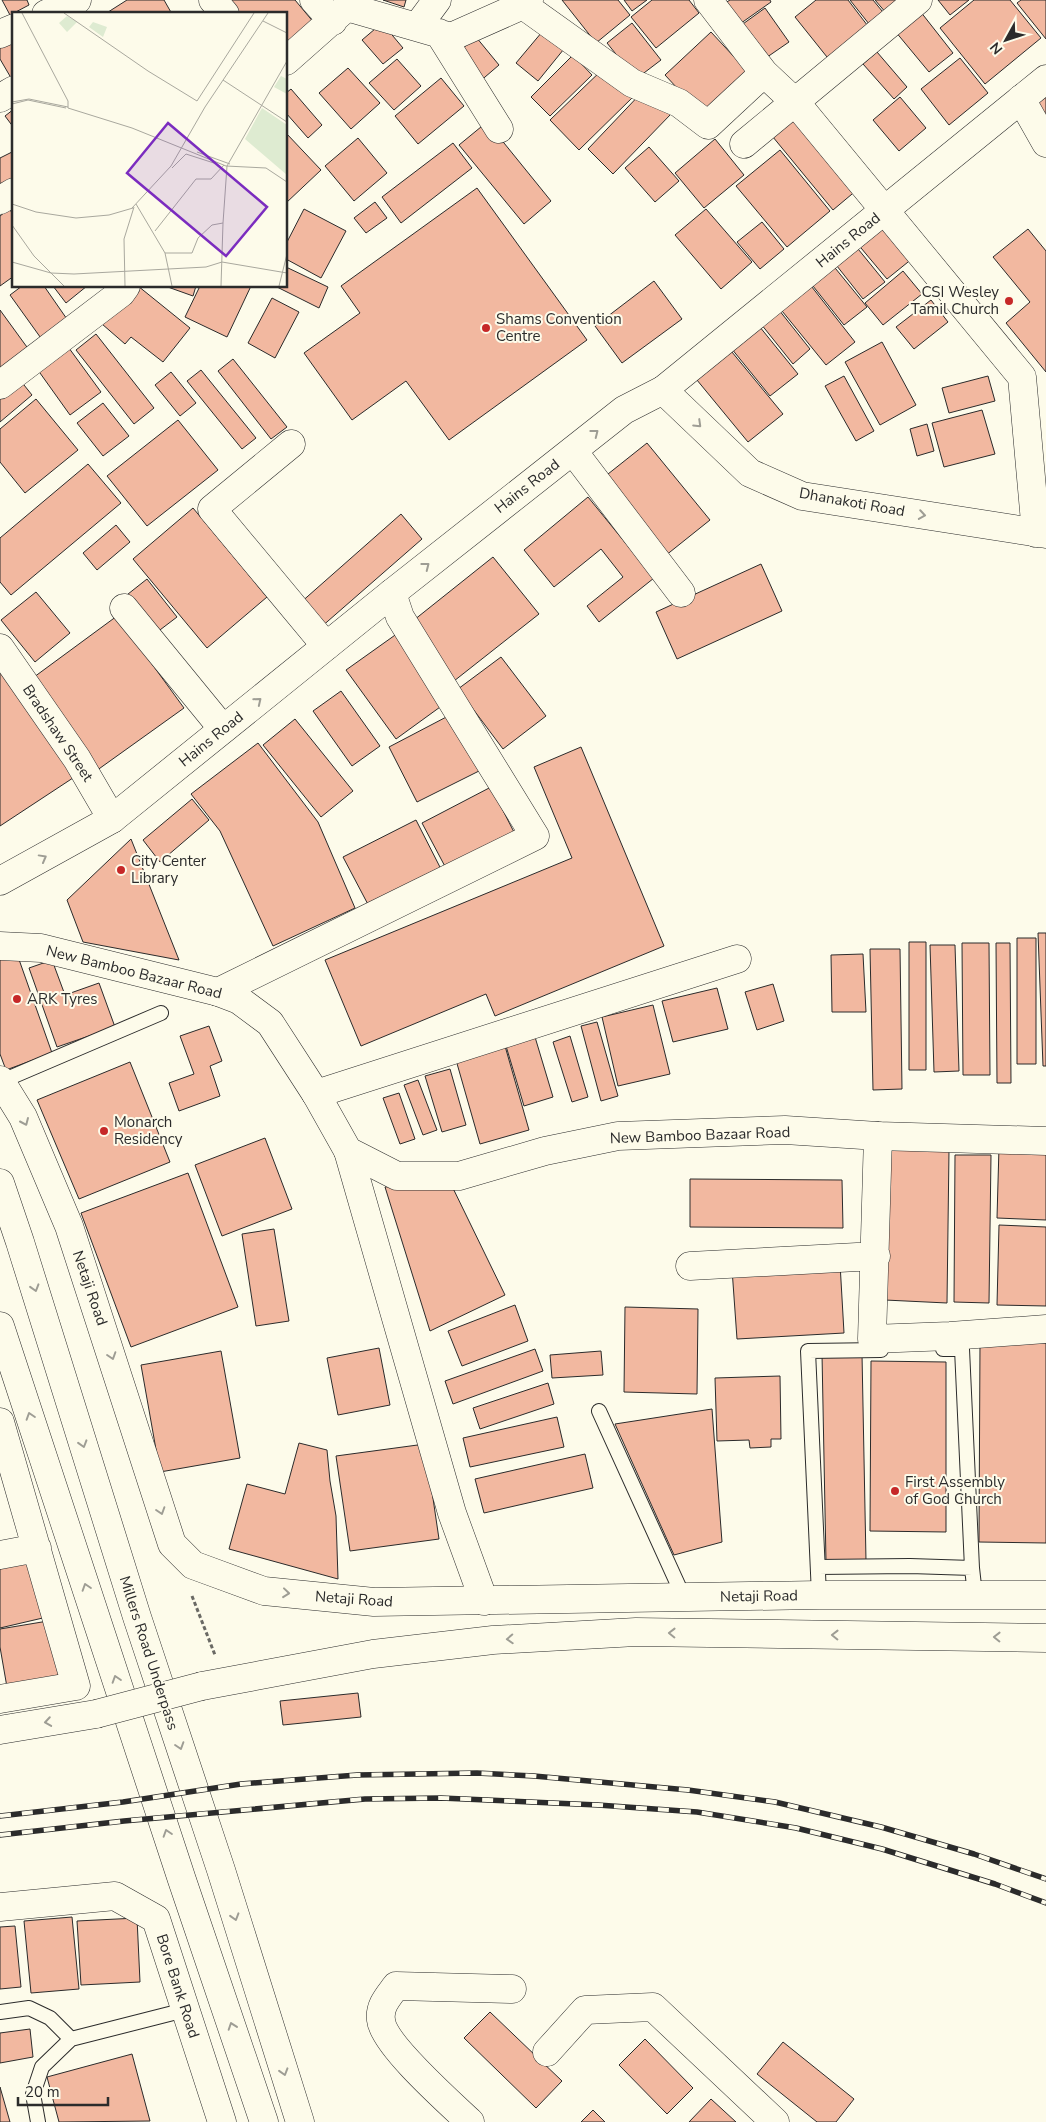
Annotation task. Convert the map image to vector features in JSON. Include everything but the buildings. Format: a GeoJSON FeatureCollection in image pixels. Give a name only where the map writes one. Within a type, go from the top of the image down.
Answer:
{"type":"FeatureCollection","features":[{"type":"Feature","properties":{"kind":"street"},"geometry":{"type":"LineString","coordinates":[[50,12],[77,0]]}},
{"type":"Feature","properties":{"kind":"street"},"geometry":{"type":"LineString","coordinates":[[213,0],[223,12]]}},
{"type":"Feature","properties":{"kind":"street"},"geometry":{"type":"LineString","coordinates":[[314,0],[333,21]]}},
{"type":"Feature","properties":{"kind":"street"},"geometry":{"type":"LineString","coordinates":[[428,30],[437,0]]}},
{"type":"Feature","properties":{"kind":"street"},"geometry":{"type":"LineString","coordinates":[[708,0],[764,73],[796,103],[1022,377],[1041,533]]}},
{"type":"Feature","properties":{"kind":"street"},"geometry":{"type":"LineString","coordinates":[[744,144],[796,103],[918,0]]}},
{"type":"Feature","properties":{"kind":"street"},"geometry":{"type":"LineString","coordinates":[[288,59],[347,7],[452,37],[526,2],[632,83],[679,103],[708,125],[764,73]]}},
{"type":"Feature","properties":{"kind":"street"},"geometry":{"type":"LineString","coordinates":[[0,34],[12,29]]}},
{"type":"Feature","properties":{"kind":"street"},"geometry":{"type":"LineString","coordinates":[[428,30],[499,129]]}},
{"type":"Feature","properties":{"kind":"street","name":"Hains Road"},"geometry":{"type":"LineString","coordinates":[[0,881],[112,819],[392,593],[624,410],[663,390],[1046,79]]}},
{"type":"Feature","properties":{"kind":"street"},"geometry":{"type":"LineString","coordinates":[[0,98],[12,91]]}},
{"type":"Feature","properties":{"kind":"street"},"geometry":{"type":"LineString","coordinates":[[1021,99],[1046,143]]}},
{"type":"Feature","properties":{"kind":"street"},"geometry":{"type":"LineString","coordinates":[[0,200],[12,193]]}},
{"type":"Feature","properties":{"kind":"street"},"geometry":{"type":"LineString","coordinates":[[0,385],[121,293],[125,288]]}},
{"type":"Feature","properties":{"kind":"street","name":"Dhanakoti Road"},"geometry":{"type":"LineString","coordinates":[[663,390],[750,473],[802,496],[1041,533]]}},
{"type":"Feature","properties":{"kind":"street"},"geometry":{"type":"LineString","coordinates":[[291,444],[212,509],[326,646]]}},
{"type":"Feature","properties":{"kind":"street"},"geometry":{"type":"LineString","coordinates":[[573,450],[681,593]]}},
{"type":"Feature","properties":{"kind":"street"},"geometry":{"type":"LineString","coordinates":[[218,992],[535,836],[400,617],[392,593]]}},
{"type":"Feature","properties":{"kind":"street"},"geometry":{"type":"LineString","coordinates":[[124,608],[223,729]]}},
{"type":"Feature","properties":{"kind":"street","name":"Bradshaw Street"},"geometry":{"type":"LineString","coordinates":[[0,648],[77,759],[112,819]]}},
{"type":"Feature","properties":{"kind":"street","name":"New Bamboo Bazaar Road"},"geometry":{"type":"LineString","coordinates":[[0,946],[41,948],[218,992],[239,1000],[270,1023],[316,1094],[348,1150],[397,1176],[459,1176],[545,1151],[618,1136],[785,1130],[878,1136],[1046,1141]]}},
{"type":"Feature","properties":{"kind":"street"},"geometry":{"type":"LineString","coordinates":[[316,1094],[737,959]]}},
{"type":"Feature","properties":{"kind":"street","name":"Netaji Road"},"geometry":{"type":"LineString","coordinates":[[1,1081],[23,1116],[69,1226],[172,1544],[193,1565],[264,1591],[374,1602],[818,1595],[974,1581],[1046,1595]]}},
{"type":"Feature","properties":{"kind":"street"},"geometry":{"type":"LineString","coordinates":[[878,1136],[876,1256],[872,1339],[1046,1329]]}},
{"type":"Feature","properties":{"kind":"street"},"geometry":{"type":"LineString","coordinates":[[348,1150],[452,1513],[484,1601]]}},
{"type":"Feature","properties":{"kind":"street","name":"Millers Road Underpass"},"geometry":{"type":"LineString","coordinates":[[0,1183],[137,1617],[218,1861],[300,2122]]}},
{"type":"Feature","properties":{"kind":"street"},"geometry":{"type":"LineString","coordinates":[[690,1266],[876,1256]]}},
{"type":"Feature","properties":{"kind":"street"},"geometry":{"type":"LineString","coordinates":[[0,1326],[264,2122]]}},
{"type":"Feature","properties":{"kind":"street"},"geometry":{"type":"LineString","coordinates":[[0,1422],[5,1459],[37,1548],[76,1686],[0,1699]]}},
{"type":"Feature","properties":{"kind":"street"},"geometry":{"type":"LineString","coordinates":[[0,1555],[37,1548]]}},
{"type":"Feature","properties":{"kind":"street"},"geometry":{"type":"LineString","coordinates":[[0,1730],[96,1714],[215,1683],[373,1654],[493,1640],[626,1633],[1046,1638]]}},
{"type":"Feature","properties":{"kind":"street","name":"Bore Bank Road"},"geometry":{"type":"LineString","coordinates":[[0,1907],[115,1896],[156,1919],[222,2122]]}},
{"type":"Feature","properties":{"kind":"street"},"geometry":{"type":"LineString","coordinates":[[470,2122],[400,2054],[381,2022],[382,2005],[396,1986],[512,1989]]}},
{"type":"Feature","properties":{"kind":"street"},"geometry":{"type":"LineString","coordinates":[[547,2052],[585,2010],[653,2008],[775,2122]]}},
{"type":"Feature","properties":{"kind":"lane"},"geometry":{"type":"LineString","coordinates":[[1,1081],[161,1013]]}},
{"type":"Feature","properties":{"kind":"lane"},"geometry":{"type":"LineString","coordinates":[[818,1567],[910,1566],[974,1581],[962,1349],[808,1351],[818,1595]]}},
{"type":"Feature","properties":{"kind":"lane"},"geometry":{"type":"LineString","coordinates":[[599,1411],[684,1598]]}},
{"type":"Feature","properties":{"kind":"lane"},"geometry":{"type":"LineString","coordinates":[[0,2012],[29,2008],[50,2018],[71,2039]]}},
{"type":"Feature","properties":{"kind":"lane"},"geometry":{"type":"LineString","coordinates":[[38,2122],[33,2094],[42,2067],[71,2039],[185,2010]]}},
{"type":"Feature","properties":{"kind":"path"},"geometry":{"type":"LineString","coordinates":[[190,1590],[211,1646],[215,1683]]}},
{"type":"Feature","properties":{"kind":"railway"},"geometry":{"type":"LineString","coordinates":[[0,1816],[123,1802],[241,1784],[357,1775],[477,1773],[534,1776],[688,1790],[775,1802],[881,1827],[974,1854],[1046,1879]]}},
{"type":"Feature","properties":{"kind":"railway"},"geometry":{"type":"LineString","coordinates":[[0,1835],[124,1821],[365,1799],[441,1798],[598,1805],[697,1812],[796,1828],[882,1849],[995,1884],[1046,1903]]}},
{"type":"Feature","properties":{"kind":"place","name":"CSI Wesley Tamil Church"},"geometry":{"type":"Point","coordinates":[1009,301]}},
{"type":"Feature","properties":{"kind":"place","name":"Shams Convention Centre"},"geometry":{"type":"Point","coordinates":[486,328]}},
{"type":"Feature","properties":{"kind":"place","name":"City Center Library"},"geometry":{"type":"Point","coordinates":[121,870]}},
{"type":"Feature","properties":{"kind":"place","name":"ARK Tyres"},"geometry":{"type":"Point","coordinates":[17,999]}},
{"type":"Feature","properties":{"kind":"place","name":"Monarch Residency"},"geometry":{"type":"Point","coordinates":[104,1131]}},
{"type":"Feature","properties":{"kind":"place","name":"First Assembly of God Church"},"geometry":{"type":"Point","coordinates":[895,1491]}}]}
